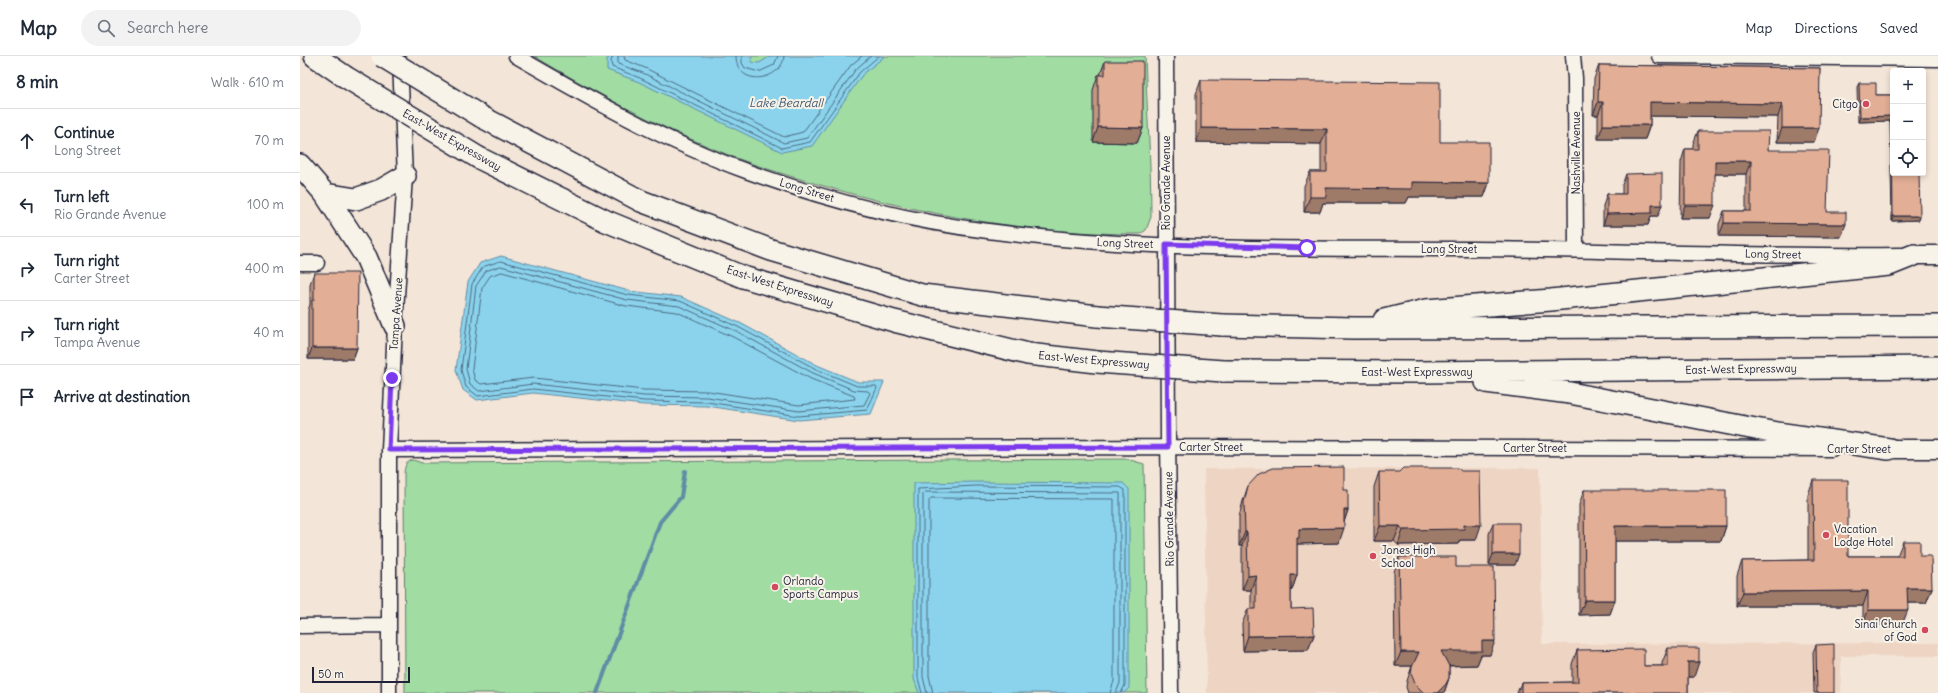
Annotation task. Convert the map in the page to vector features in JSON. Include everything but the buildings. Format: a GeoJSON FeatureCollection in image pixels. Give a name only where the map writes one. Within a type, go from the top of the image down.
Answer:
{"type":"FeatureCollection","features":[{"type":"Feature","properties":{"kind":"highway","name":"East-West Expressway"},"geometry":{"type":"LineString","coordinates":[[315,56],[344,76],[479,158],[606,221],[743,277],[894,321],[1028,354],[1097,362],[1223,371],[1416,372],[1938,366]]}},
{"type":"Feature","properties":{"kind":"highway"},"geometry":{"type":"LineString","coordinates":[[382,56],[482,117],[641,201],[771,250],[922,295],[1097,316],[1222,325],[1354,328],[1938,326]]}},
{"type":"Feature","properties":{"kind":"highway"},"geometry":{"type":"LineString","coordinates":[[300,165],[325,194],[366,257],[395,326]]}},
{"type":"Feature","properties":{"kind":"highway"},"geometry":{"type":"LineString","coordinates":[[325,194],[356,199],[381,190],[405,176]]}},
{"type":"Feature","properties":{"kind":"highway"},"geometry":{"type":"LineString","coordinates":[[1354,328],[1426,310],[1558,299],[1889,265],[1914,255]]}},
{"type":"Feature","properties":{"kind":"highway"},"geometry":{"type":"LineString","coordinates":[[1416,372],[1570,393],[1771,432],[1889,449]]}},
{"type":"Feature","properties":{"kind":"main road","name":"Long Street"},"geometry":{"type":"LineString","coordinates":[[1914,255],[1938,255]]}},
{"type":"Feature","properties":{"kind":"main road","name":"Carter Street"},"geometry":{"type":"LineString","coordinates":[[1889,449],[1938,449]]}},
{"type":"Feature","properties":{"kind":"street","name":"Tampa Avenue"},"geometry":{"type":"LineString","coordinates":[[389,693],[389,450],[395,326],[405,176],[400,56]]}},
{"type":"Feature","properties":{"kind":"street","name":"Long Street"},"geometry":{"type":"LineString","coordinates":[[516,56],[580,93],[686,146],[744,170],[824,197],[914,218],[986,231],[1095,243],[1263,248],[1576,250],[1914,255]]}},
{"type":"Feature","properties":{"kind":"street","name":"Rio Grande Avenue"},"geometry":{"type":"LineString","coordinates":[[1166,56],[1166,244],[1171,693]]}},
{"type":"Feature","properties":{"kind":"street","name":"Nashville Avenue"},"geometry":{"type":"LineString","coordinates":[[1573,56],[1575,78],[1576,250]]}},
{"type":"Feature","properties":{"kind":"street"},"geometry":{"type":"LineString","coordinates":[[1659,56],[1938,59]]}},
{"type":"Feature","properties":{"kind":"street"},"geometry":{"type":"LineString","coordinates":[[300,263],[318,263]]}},
{"type":"Feature","properties":{"kind":"street","name":"Carter Street"},"geometry":{"type":"LineString","coordinates":[[389,450],[1168,447],[1889,449]]}},
{"type":"Feature","properties":{"kind":"street"},"geometry":{"type":"LineString","coordinates":[[300,626],[388,625]]}},
{"type":"Feature","properties":{"kind":"shaded area","name":"Jones High School"},"geometry":{"type":"Polygon","coordinates":[[[1540,468],[1542,644],[1938,643],[1938,656],[1841,656],[1841,693],[1207,693],[1204,469],[1540,468]]]}},
{"type":"Feature","properties":{"kind":"green space"},"geometry":{"type":"Polygon","coordinates":[[[534,56],[1145,56],[1150,157],[1151,217],[1146,230],[1140,234],[1058,231],[977,221],[896,205],[857,195],[765,168],[691,139],[622,106],[534,56]]]}},
{"type":"Feature","properties":{"kind":"green space","name":"Orlando Sports Campus"},"geometry":{"type":"Polygon","coordinates":[[[1127,459],[1144,464],[1147,693],[405,693],[404,473],[406,464],[413,460],[422,463],[1127,459]]]}},
{"type":"Feature","properties":{"kind":"water","name":"Lake Beardall"},"geometry":{"type":"Polygon","coordinates":[[[612,56],[752,56],[751,62],[759,63],[771,56],[885,56],[863,74],[812,146],[782,152],[639,82],[607,70],[607,59],[612,56]]]}},
{"type":"Feature","properties":{"kind":"water"},"geometry":{"type":"Polygon","coordinates":[[[501,256],[629,291],[681,297],[740,323],[817,365],[858,382],[884,382],[871,414],[799,420],[707,406],[644,405],[533,393],[477,400],[463,390],[456,370],[468,282],[480,263],[501,256]]]}},
{"type":"Feature","properties":{"kind":"water"},"geometry":{"type":"Polygon","coordinates":[[[914,483],[1123,483],[1129,489],[1129,688],[1124,693],[919,693],[914,679],[914,483]]]}},
{"type":"Feature","properties":{"kind":"waterway"},"geometry":{"type":"LineString","coordinates":[[597,693],[660,522],[681,497],[685,471]]}},
{"type":"Feature","properties":{"kind":"place","name":"Citgo"},"geometry":{"type":"Point","coordinates":[1866,104]}},
{"type":"Feature","properties":{"kind":"place","name":"Vacation Lodge Hotel"},"geometry":{"type":"Point","coordinates":[1826,535]}},
{"type":"Feature","properties":{"kind":"place","name":"Jones High School"},"geometry":{"type":"Point","coordinates":[1373,556]}},
{"type":"Feature","properties":{"kind":"place","name":"Orlando Sports Campus"},"geometry":{"type":"Point","coordinates":[775,587]}},
{"type":"Feature","properties":{"kind":"place","name":"Sinai Church of God"},"geometry":{"type":"Point","coordinates":[1925,630]}},
{"type":"Feature","properties":{"kind":"route"},"geometry":{"type":"LineString","coordinates":[[392,378],[389,450],[1168,447],[1166,244],[1263,248],[1307,248]]}}]}
